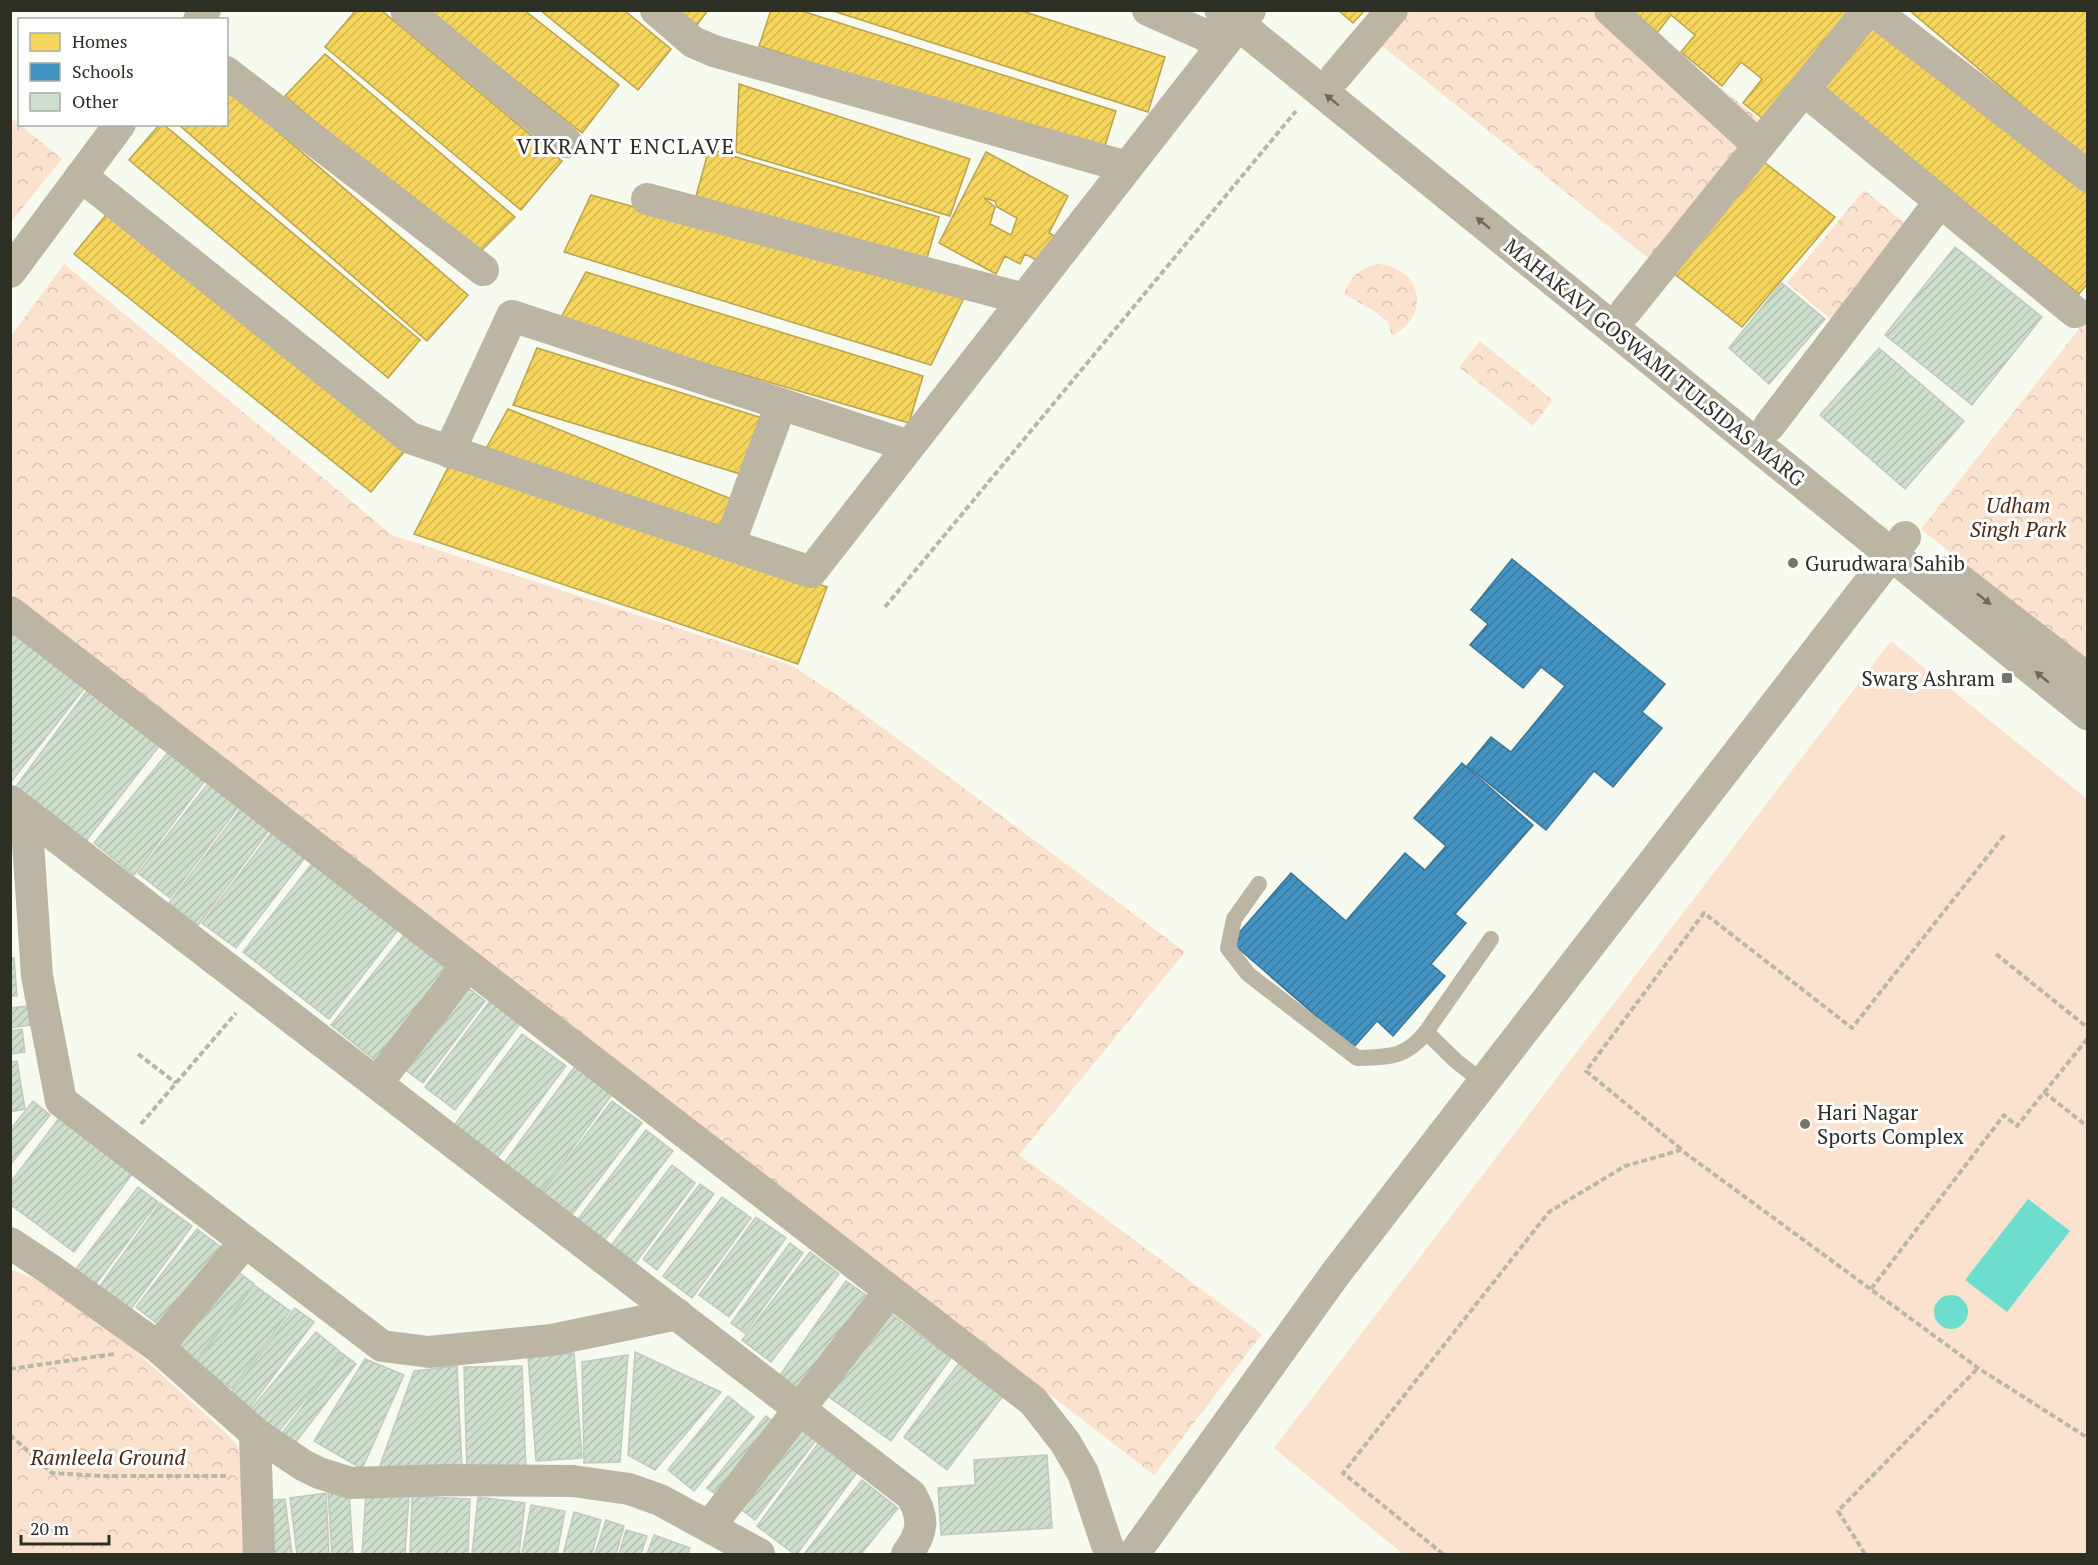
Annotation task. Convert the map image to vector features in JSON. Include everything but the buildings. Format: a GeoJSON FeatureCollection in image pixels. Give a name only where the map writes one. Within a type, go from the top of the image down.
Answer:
{"type":"FeatureCollection","features":[{"type":"Feature","properties":{"kind":"street"},"geometry":{"type":"LineString","coordinates":[[406,10],[566,142]]}},
{"type":"Feature","properties":{"kind":"street"},"geometry":{"type":"LineString","coordinates":[[656,10],[693,42],[714,51],[1126,167]]}},
{"type":"Feature","properties":{"kind":"street"},"geometry":{"type":"LineString","coordinates":[[1148,10],[1238,20]]}},
{"type":"Feature","properties":{"kind":"street"},"geometry":{"type":"LineString","coordinates":[[1326,81],[1392,10]]}},
{"type":"Feature","properties":{"kind":"street"},"geometry":{"type":"LineString","coordinates":[[1610,10],[1758,145]]}},
{"type":"Feature","properties":{"kind":"street"},"geometry":{"type":"LineString","coordinates":[[1626,310],[1870,10],[2088,176]]}},
{"type":"Feature","properties":{"kind":"street"},"geometry":{"type":"LineString","coordinates":[[81,176],[410,438],[811,572],[1024,300],[1238,20]]}},
{"type":"Feature","properties":{"kind":"street","name":"MAHAKAVI GOSWAMI TULSIDAS MARG"},"geometry":{"type":"LineString","coordinates":[[1238,20],[1326,81],[1626,310],[1769,426],[1892,531],[1898,545],[2088,680]]}},
{"type":"Feature","properties":{"kind":"street"},"geometry":{"type":"LineString","coordinates":[[228,74],[483,270]]}},
{"type":"Feature","properties":{"kind":"street","name":"MAHAKAVI GOSWAMI TULSIDAS MARG"},"geometry":{"type":"LineString","coordinates":[[1326,81],[1898,545],[2088,714]]}},
{"type":"Feature","properties":{"kind":"street"},"geometry":{"type":"LineString","coordinates":[[1804,90],[1939,203],[2075,312]]}},
{"type":"Feature","properties":{"kind":"street"},"geometry":{"type":"LineString","coordinates":[[10,272],[118,126]]}},
{"type":"Feature","properties":{"kind":"street"},"geometry":{"type":"LineString","coordinates":[[647,199],[1024,300]]}},
{"type":"Feature","properties":{"kind":"street"},"geometry":{"type":"LineString","coordinates":[[1769,426],[1939,203]]}},
{"type":"Feature","properties":{"kind":"street"},"geometry":{"type":"LineString","coordinates":[[449,452],[512,316],[909,446]]}},
{"type":"Feature","properties":{"kind":"street"},"geometry":{"type":"LineString","coordinates":[[729,545],[781,404]]}},
{"type":"Feature","properties":{"kind":"street"},"geometry":{"type":"LineString","coordinates":[[1134,1554],[1336,1273],[1898,545]]}},
{"type":"Feature","properties":{"kind":"street"},"geometry":{"type":"LineString","coordinates":[[10,612],[1033,1401],[1065,1442],[1083,1473],[1110,1554]]}},
{"type":"Feature","properties":{"kind":"street"},"geometry":{"type":"LineString","coordinates":[[18,807],[911,1495],[918,1506],[921,1530],[907,1554]]}},
{"type":"Feature","properties":{"kind":"street"},"geometry":{"type":"LineString","coordinates":[[18,807],[37,976],[61,1101],[381,1347],[429,1352],[552,1340],[677,1314]]}},
{"type":"Feature","properties":{"kind":"street"},"geometry":{"type":"LineString","coordinates":[[376,1083],[467,966]]}},
{"type":"Feature","properties":{"kind":"street"},"geometry":{"type":"LineString","coordinates":[[158,1347],[245,1242]]}},
{"type":"Feature","properties":{"kind":"street"},"geometry":{"type":"LineString","coordinates":[[10,1243],[158,1347],[255,1433],[303,1465],[327,1476],[351,1483],[449,1480],[582,1482],[629,1489],[660,1500],[759,1554]]}},
{"type":"Feature","properties":{"kind":"street"},"geometry":{"type":"LineString","coordinates":[[710,1526],[889,1292]]}},
{"type":"Feature","properties":{"kind":"street"},"geometry":{"type":"LineString","coordinates":[[255,1433],[259,1554]]}},
{"type":"Feature","properties":{"kind":"lane"},"geometry":{"type":"LineString","coordinates":[[1259,884],[1234,919],[1228,948],[1248,974],[1357,1058],[1395,1056],[1418,1042],[1491,939]]}},
{"type":"Feature","properties":{"kind":"lane"},"geometry":{"type":"LineString","coordinates":[[1426,1032],[1484,1083]]}},
{"type":"Feature","properties":{"kind":"path"},"geometry":{"type":"LineString","coordinates":[[885,607],[1326,81]]}},
{"type":"Feature","properties":{"kind":"path"},"geometry":{"type":"LineString","coordinates":[[2006,833],[1852,1028],[1704,913],[1586,1071],[1681,1150],[1978,1368],[2088,1438]]}},
{"type":"Feature","properties":{"kind":"path"},"geometry":{"type":"LineString","coordinates":[[1996,954],[2088,1028]]}},
{"type":"Feature","properties":{"kind":"path"},"geometry":{"type":"LineString","coordinates":[[121,1147],[256,990]]}},
{"type":"Feature","properties":{"kind":"path"},"geometry":{"type":"LineString","coordinates":[[1871,1289],[2004,1114],[2017,1126],[2088,1038]]}},
{"type":"Feature","properties":{"kind":"path"},"geometry":{"type":"LineString","coordinates":[[138,1054],[176,1083]]}},
{"type":"Feature","properties":{"kind":"path"},"geometry":{"type":"LineString","coordinates":[[2044,1092],[2088,1127]]}},
{"type":"Feature","properties":{"kind":"path"},"geometry":{"type":"LineString","coordinates":[[1443,1554],[1343,1473],[1549,1212],[1625,1166],[1681,1150]]}},
{"type":"Feature","properties":{"kind":"path"},"geometry":{"type":"LineString","coordinates":[[10,1369],[158,1347]]}},
{"type":"Feature","properties":{"kind":"path"},"geometry":{"type":"LineString","coordinates":[[1865,1554],[1838,1511],[1978,1368]]}},
{"type":"Feature","properties":{"kind":"path"},"geometry":{"type":"LineString","coordinates":[[10,1435],[52,1473],[104,1476],[256,1476]]}},
{"type":"Feature","properties":{"kind":"green space"},"geometry":{"type":"Polygon","coordinates":[[[1410,11],[1627,11],[1777,134],[1667,273],[1382,46],[1410,11]]]}},
{"type":"Feature","properties":{"kind":"green space"},"geometry":{"type":"Polygon","coordinates":[[[10,117],[18,126],[21,126],[62,159],[10,222],[10,117]]]}},
{"type":"Feature","properties":{"kind":"green space"},"geometry":{"type":"Polygon","coordinates":[[[1864,190],[1908,226],[1831,319],[1787,283],[1864,190]]]}},
{"type":"Feature","properties":{"kind":"green space"},"geometry":{"type":"Polygon","coordinates":[[[64,264],[392,535],[791,665],[849,703],[1185,952],[1019,1155],[1262,1334],[1154,1475],[11,593],[11,336],[64,264]]]}},
{"type":"Feature","properties":{"kind":"green space"},"geometry":{"type":"Polygon","coordinates":[[[1380,264],[1406,275],[1417,295],[1417,306],[1413,317],[1392,336],[1388,322],[1344,294],[1357,273],[1367,267],[1380,264]]]}},
{"type":"Feature","properties":{"kind":"green space","name":"Udham Singh Park"},"geometry":{"type":"Polygon","coordinates":[[[2087,319],[2087,661],[1921,529],[2087,319]]]}},
{"type":"Feature","properties":{"kind":"green space"},"geometry":{"type":"Polygon","coordinates":[[[1480,341],[1553,400],[1533,426],[1459,367],[1480,341]]]}},
{"type":"Feature","properties":{"kind":"green space","name":"Hari Nagar Sports Complex"},"geometry":{"type":"Polygon","coordinates":[[[1891,641],[2087,799],[2087,1554],[1403,1554],[1274,1448],[1891,641]]]}},
{"type":"Feature","properties":{"kind":"green space","name":"Ramleela Ground"},"geometry":{"type":"Polygon","coordinates":[[[10,1269],[50,1285],[85,1305],[226,1433],[251,1461],[253,1554],[11,1554],[10,1269]]]}},
{"type":"Feature","properties":{"kind":"water"},"geometry":{"type":"Polygon","coordinates":[[[2028,1199],[2070,1231],[2007,1312],[1965,1280],[2028,1199]]]}},
{"type":"Feature","properties":{"kind":"water"},"geometry":{"type":"Polygon","coordinates":[[[1951,1295],[1963,1300],[1968,1312],[1963,1324],[1951,1329],[1939,1324],[1934,1312],[1939,1300],[1951,1295]]]}},
{"type":"Feature","properties":{"kind":"place","name":"Gurudwara Sahib"},"geometry":{"type":"Point","coordinates":[1793,563]}},
{"type":"Feature","properties":{"kind":"place","name":"Swarg Ashram"},"geometry":{"type":"Point","coordinates":[2007,678]}},
{"type":"Feature","properties":{"kind":"place","name":"Hari Nagar Sports Complex"},"geometry":{"type":"Point","coordinates":[1805,1124]}},
{"type":"Feature","properties":{"kind":"district","name":"VIKRANT ENCLAVE"},"geometry":{"type":"Point","coordinates":[626,145]}}]}
